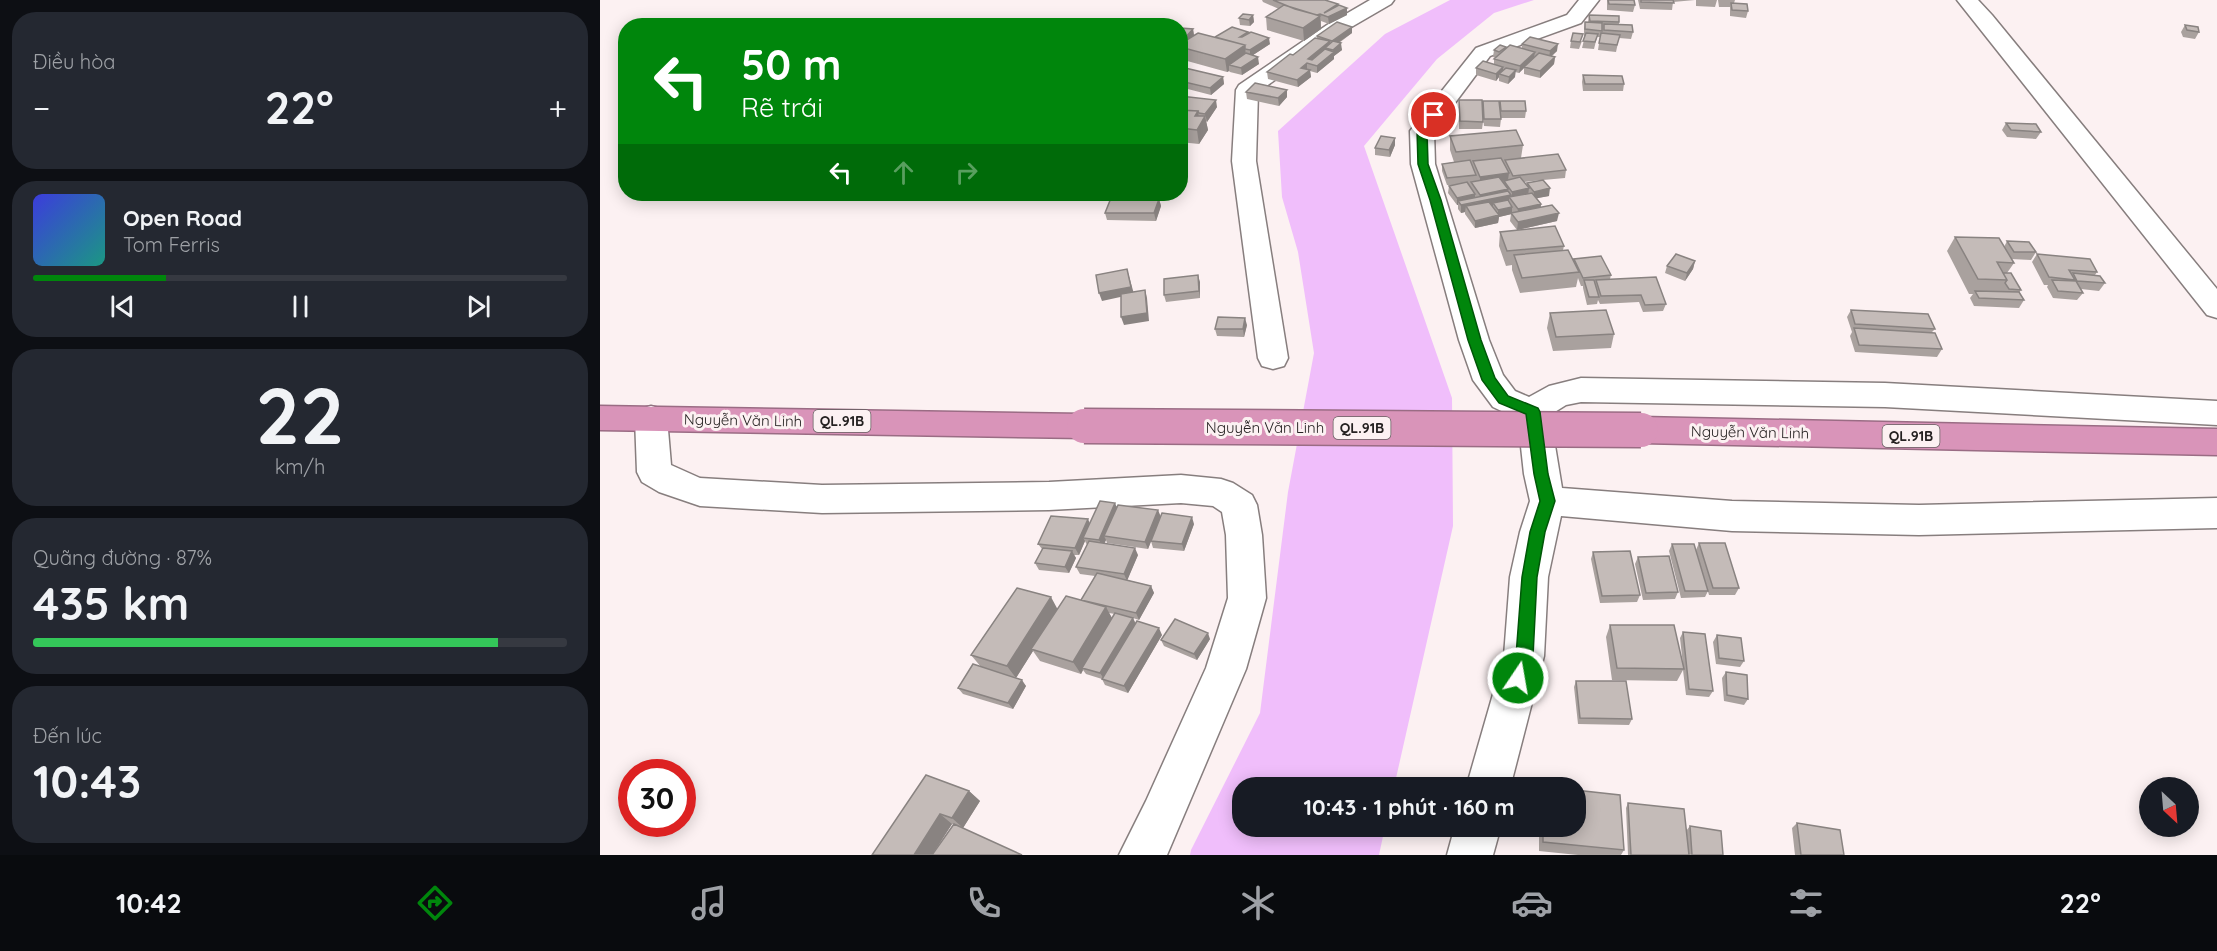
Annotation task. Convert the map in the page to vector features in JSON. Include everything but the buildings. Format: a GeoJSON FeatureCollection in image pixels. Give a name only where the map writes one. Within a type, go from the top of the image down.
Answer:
{"type":"FeatureCollection","features":[{"type":"Feature","properties":{"kind":"highway","name":"Nguyễn Văn Linh"},"geometry":{"type":"LineString","coordinates":[[600,418],[1084,426],[1641,430],[2217,442]]}},
{"type":"Feature","properties":{"kind":"street"},"geometry":{"type":"LineString","coordinates":[[1273,358],[1244,161],[1247,90],[1334,29],[1384,0]]}},
{"type":"Feature","properties":{"kind":"street"},"geometry":{"type":"LineString","coordinates":[[1533,412],[1504,399],[1489,380],[1474,340],[1423,164],[1422,130],[1483,52],[1574,19],[1589,0]]}},
{"type":"Feature","properties":{"kind":"street"},"geometry":{"type":"LineString","coordinates":[[1967,0],[1985,19],[2217,308]]}},
{"type":"Feature","properties":{"kind":"street"},"geometry":{"type":"LineString","coordinates":[[1533,412],[1546,399],[1557,394],[1581,390],[1885,395],[2217,413]]}},
{"type":"Feature","properties":{"kind":"street"},"geometry":{"type":"LineString","coordinates":[[2112,407],[2132,440]]}},
{"type":"Feature","properties":{"kind":"street"},"geometry":{"type":"LineString","coordinates":[[1491,777],[1524,656],[1530,577],[1538,532],[1548,501],[1541,474],[1533,412]]}},
{"type":"Feature","properties":{"kind":"street"},"geometry":{"type":"LineString","coordinates":[[651,418],[654,472],[671,482],[700,492],[822,499],[1049,496],[1181,489],[1221,493],[1239,505],[1244,535],[1247,598],[1226,669],[1162,817],[1143,855]]}},
{"type":"Feature","properties":{"kind":"street"},"geometry":{"type":"LineString","coordinates":[[1548,501],[1732,516],[1907,520],[2217,513]]}},
{"type":"Feature","properties":{"kind":"street"},"geometry":{"type":"LineString","coordinates":[[1470,855],[1475,837]]}},
{"type":"Feature","properties":{"kind":"shaded area"},"geometry":{"type":"Polygon","coordinates":[[[1450,0],[1534,0],[1494,13],[1437,59],[1364,146],[1452,398],[1453,526],[1396,777],[1232,777],[1232,837],[1383,837],[1379,855],[1190,855],[1260,713],[1288,492],[1314,353],[1298,252],[1282,197],[1278,131],[1385,34],[1450,0]]]}},
{"type":"Feature","properties":{"kind":"route"},"geometry":{"type":"LineString","coordinates":[[1434,115],[1422,130],[1423,164],[1474,340],[1489,380],[1504,399],[1533,412],[1541,474],[1548,501],[1538,532],[1530,577],[1524,656],[1518,678]]}}]}
